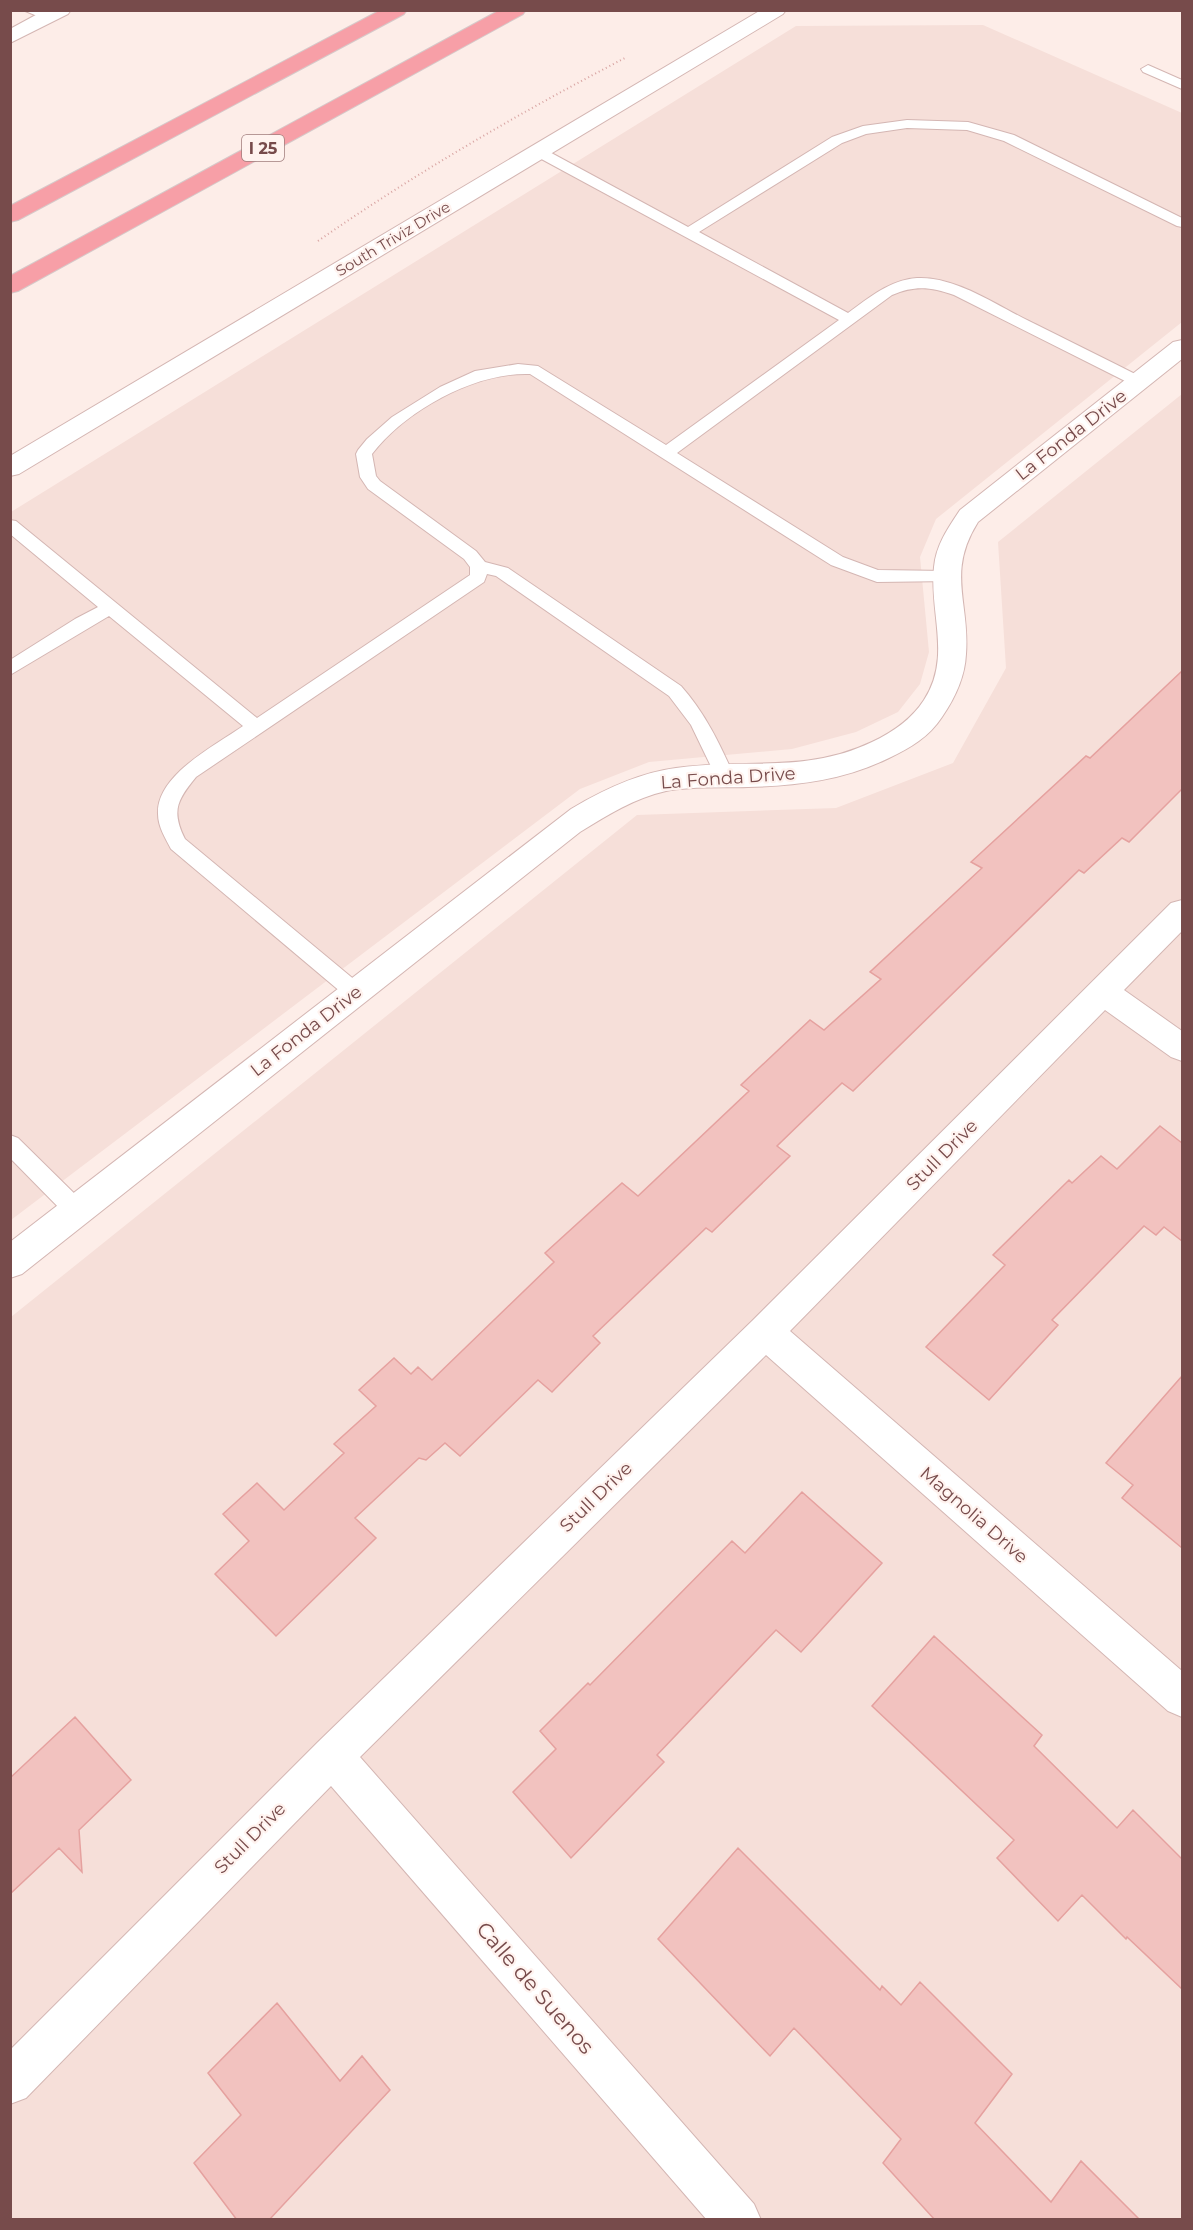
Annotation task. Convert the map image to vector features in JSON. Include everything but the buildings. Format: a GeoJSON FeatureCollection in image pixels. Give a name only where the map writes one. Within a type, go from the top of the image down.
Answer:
{"type":"FeatureCollection","features":[{"type":"Feature","properties":{"kind":"highway"},"geometry":{"type":"LineString","coordinates":[[10,215],[397,10]]}},
{"type":"Feature","properties":{"kind":"highway","name":"I 25"},"geometry":{"type":"LineString","coordinates":[[10,286],[516,10]]}},
{"type":"Feature","properties":{"kind":"street","name":"South Triviz Drive"},"geometry":{"type":"LineString","coordinates":[[10,468],[776,10]]}},
{"type":"Feature","properties":{"kind":"street"},"geometry":{"type":"LineString","coordinates":[[10,38],[55,14]]}},
{"type":"Feature","properties":{"kind":"street","name":"La Fonda Drive"},"geometry":{"type":"LineString","coordinates":[[10,1263],[570,824],[591,810],[616,796],[666,781],[725,776],[787,775],[844,765],[886,748],[916,729],[940,699],[949,679],[953,647],[946,578],[950,549],[958,531],[969,516],[1182,347]]}},
{"type":"Feature","properties":{"kind":"street","name":"Stull Drive"},"geometry":{"type":"LineString","coordinates":[[10,2082],[332,1756],[765,1332],[1182,912]]}},
{"type":"Feature","properties":{"kind":"street"},"geometry":{"type":"LineString","coordinates":[[1104,992],[1182,1047]]}},
{"type":"Feature","properties":{"kind":"street","name":"Magnolia Drive"},"geometry":{"type":"LineString","coordinates":[[765,1332],[1182,1697]]}},
{"type":"Feature","properties":{"kind":"street","name":"Calle de Suenos"},"geometry":{"type":"LineString","coordinates":[[332,1756],[738,2220]]}},
{"type":"Feature","properties":{"kind":"lane"},"geometry":{"type":"LineString","coordinates":[[29,10],[55,14]]}},
{"type":"Feature","properties":{"kind":"lane"},"geometry":{"type":"LineString","coordinates":[[1148,69],[1182,85]]}},
{"type":"Feature","properties":{"kind":"lane"},"geometry":{"type":"LineString","coordinates":[[688,233],[837,140],[863,130],[907,124],[968,126],[1009,138],[1182,223]]}},
{"type":"Feature","properties":{"kind":"lane"},"geometry":{"type":"LineString","coordinates":[[539,152],[850,320]]}},
{"type":"Feature","properties":{"kind":"lane"},"geometry":{"type":"LineString","coordinates":[[666,453],[887,292],[903,284],[926,282],[959,292],[1138,382]]}},
{"type":"Feature","properties":{"kind":"lane"},"geometry":{"type":"LineString","coordinates":[[725,776],[704,727],[692,708],[675,691],[502,572],[479,566],[470,555],[374,485],[368,477],[364,454],[372,441],[424,403],[474,377],[499,370],[533,369],[837,561],[862,573],[899,578],[946,578]]}},
{"type":"Feature","properties":{"kind":"lane"},"geometry":{"type":"LineString","coordinates":[[10,525],[255,726]]}},
{"type":"Feature","properties":{"kind":"lane"},"geometry":{"type":"LineString","coordinates":[[355,992],[178,844],[170,829],[167,814],[169,798],[189,772],[477,579],[479,566]]}},
{"type":"Feature","properties":{"kind":"lane"},"geometry":{"type":"LineString","coordinates":[[10,669],[81,623],[110,608]]}},
{"type":"Feature","properties":{"kind":"lane"},"geometry":{"type":"LineString","coordinates":[[10,1144],[76,1211]]}},
{"type":"Feature","properties":{"kind":"shaded area"},"geometry":{"type":"Polygon","coordinates":[[[983,25],[1182,113],[1182,322],[936,519],[920,557],[929,652],[920,684],[898,712],[856,732],[792,749],[649,762],[580,789],[11,1220],[11,512],[796,26],[983,25]]]}},
{"type":"Feature","properties":{"kind":"shaded area"},"geometry":{"type":"Polygon","coordinates":[[[1182,394],[1182,2219],[11,2220],[11,1317],[637,815],[836,808],[953,763],[1006,668],[998,542],[1182,394]]]}}]}
